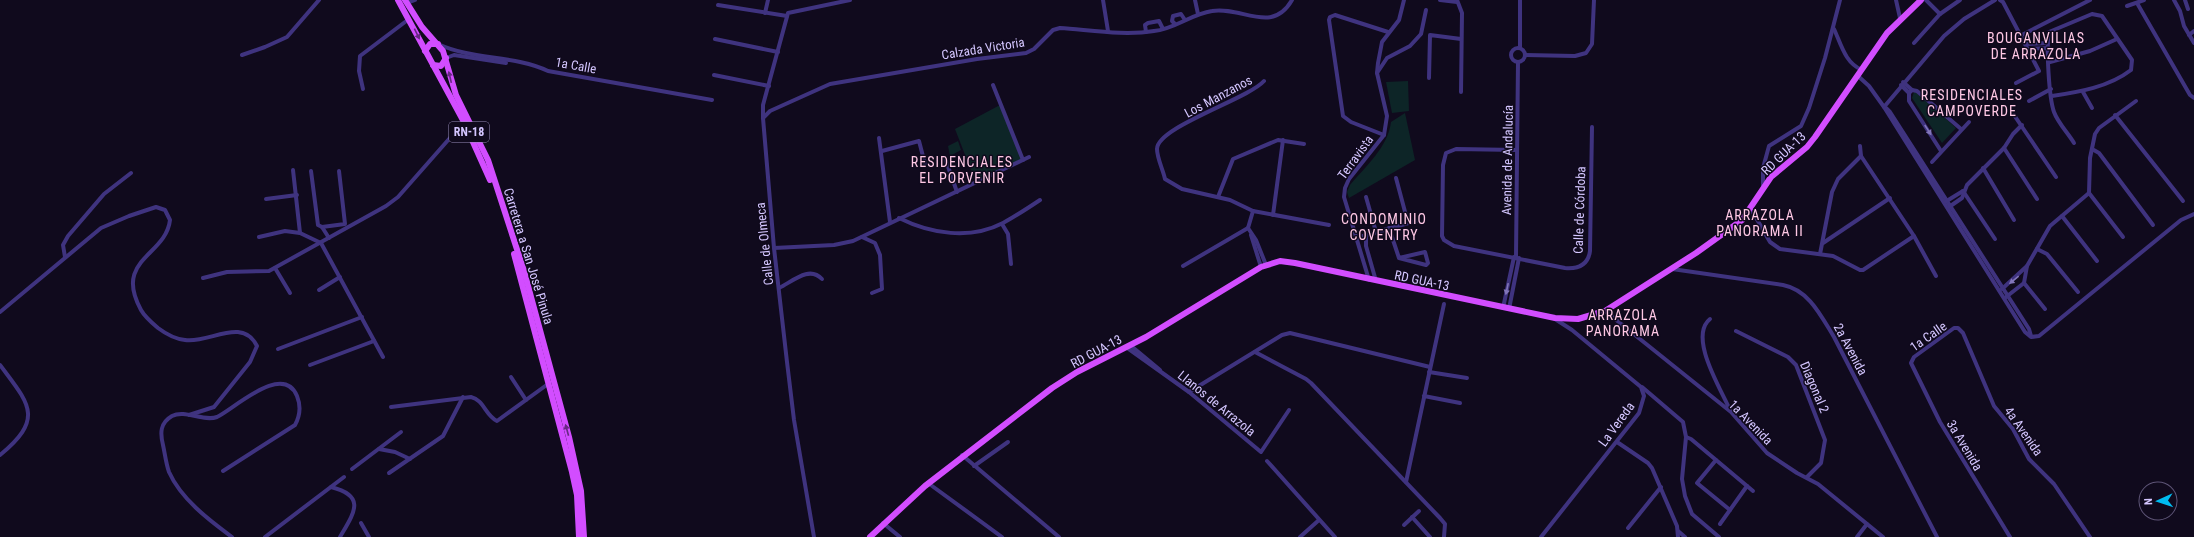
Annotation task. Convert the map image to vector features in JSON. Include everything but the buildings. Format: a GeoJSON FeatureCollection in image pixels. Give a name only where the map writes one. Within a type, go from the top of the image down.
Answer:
{"type":"FeatureCollection","features":[{"type":"Feature","properties":{"kind":"main road","name":"Carretera a San José Pinula"},"geometry":{"type":"LineString","coordinates":[[398,0],[410,19],[425,51],[464,122],[486,168],[507,232],[575,487],[579,537]]}},
{"type":"Feature","properties":{"kind":"main road","name":"RD GUA-13"},"geometry":{"type":"LineString","coordinates":[[870,537],[928,483],[962,455],[1062,382],[1128,346],[1264,266],[1274,262],[1288,261],[1376,282],[1555,318],[1578,319],[1607,313],[1737,225],[1751,209],[1763,187],[1777,171],[1811,142],[1887,33],[1900,18],[1921,0]]}},
{"type":"Feature","properties":{"kind":"main road","name":"Carretera a San José Pinula"},"geometry":{"type":"LineString","coordinates":[[406,2],[422,27],[438,44],[446,58],[456,95],[486,156],[524,272],[569,437],[581,491],[584,537]]}},
{"type":"Feature","properties":{"kind":"main road"},"geometry":{"type":"LineString","coordinates":[[425,51],[430,44],[438,44]]}},
{"type":"Feature","properties":{"kind":"main road"},"geometry":{"type":"LineString","coordinates":[[433,65],[441,66],[446,58]]}},
{"type":"Feature","properties":{"kind":"main road"},"geometry":{"type":"LineString","coordinates":[[464,122],[467,123],[482,154],[486,156]]}},
{"type":"Feature","properties":{"kind":"main road"},"geometry":{"type":"LineString","coordinates":[[581,491],[587,508]]}},
{"type":"Feature","properties":{"kind":"street"},"geometry":{"type":"LineString","coordinates":[[242,55],[287,37],[319,0]]}},
{"type":"Feature","properties":{"kind":"street"},"geometry":{"type":"LineString","coordinates":[[406,2],[415,0]]}},
{"type":"Feature","properties":{"kind":"street"},"geometry":{"type":"LineString","coordinates":[[765,12],[768,0]]}},
{"type":"Feature","properties":{"kind":"street"},"geometry":{"type":"LineString","coordinates":[[718,4],[786,16],[788,13],[850,0]]}},
{"type":"Feature","properties":{"kind":"street"},"geometry":{"type":"LineString","coordinates":[[1103,0],[1108,30]]}},
{"type":"Feature","properties":{"kind":"street"},"geometry":{"type":"LineString","coordinates":[[1195,0],[1198,14]]}},
{"type":"Feature","properties":{"kind":"street","name":"Calzada Victoria"},"geometry":{"type":"LineString","coordinates":[[763,118],[770,111],[830,84],[977,58],[1026,53],[1034,49],[1053,30],[1060,28],[1146,32],[1163,29],[1198,14],[1213,11],[1230,11],[1270,18],[1282,13],[1292,0]]}},
{"type":"Feature","properties":{"kind":"street","name":"Terravista"},"geometry":{"type":"LineString","coordinates":[[1368,280],[1344,198],[1345,188],[1349,179],[1384,135],[1387,116],[1377,73],[1381,45],[1388,32],[1399,20],[1404,0]]}},
{"type":"Feature","properties":{"kind":"street"},"geometry":{"type":"LineString","coordinates":[[1440,0],[1457,1],[1462,13],[1461,92]]}},
{"type":"Feature","properties":{"kind":"street"},"geometry":{"type":"LineString","coordinates":[[1520,0],[1520,48],[1524,51],[1525,56],[1524,60],[1518,62],[1512,58],[1512,54],[1514,50],[1520,48]]}},
{"type":"Feature","properties":{"kind":"street"},"geometry":{"type":"LineString","coordinates":[[1525,56],[1575,56],[1586,53],[1592,44],[1594,0]]}},
{"type":"Feature","properties":{"kind":"street"},"geometry":{"type":"LineString","coordinates":[[1763,187],[1765,159],[1769,146],[1801,126],[1809,108],[1834,28],[1840,0]]}},
{"type":"Feature","properties":{"kind":"street"},"geometry":{"type":"LineString","coordinates":[[1896,0],[1900,18]]}},
{"type":"Feature","properties":{"kind":"street"},"geometry":{"type":"LineString","coordinates":[[1926,0],[1940,14]]}},
{"type":"Feature","properties":{"kind":"street"},"geometry":{"type":"LineString","coordinates":[[1914,43],[1940,14],[1960,0]]}},
{"type":"Feature","properties":{"kind":"street"},"geometry":{"type":"LineString","coordinates":[[1884,107],[1902,83],[1956,24],[1995,0]]}},
{"type":"Feature","properties":{"kind":"street"},"geometry":{"type":"LineString","coordinates":[[2000,0],[2003,2],[2022,36],[2039,71],[2016,83]]}},
{"type":"Feature","properties":{"kind":"street"},"geometry":{"type":"LineString","coordinates":[[2022,36],[2090,0]]}},
{"type":"Feature","properties":{"kind":"street"},"geometry":{"type":"LineString","coordinates":[[2127,6],[2144,0]]}},
{"type":"Feature","properties":{"kind":"street"},"geometry":{"type":"LineString","coordinates":[[2174,0],[2180,12],[2184,26],[2194,43]]}},
{"type":"Feature","properties":{"kind":"street"},"geometry":{"type":"LineString","coordinates":[[2185,0],[2188,8]]}},
{"type":"Feature","properties":{"kind":"street"},"geometry":{"type":"LineString","coordinates":[[2137,2],[2157,40],[2190,95],[2194,98]]}},
{"type":"Feature","properties":{"kind":"street"},"geometry":{"type":"LineString","coordinates":[[1377,73],[1387,58],[1410,46],[1421,34],[1426,10]]}},
{"type":"Feature","properties":{"kind":"street"},"geometry":{"type":"LineString","coordinates":[[2052,96],[2082,92],[2111,81],[2131,70],[2132,60],[2102,16],[2097,13],[2052,29],[2049,32],[2048,46],[2051,89],[2054,112],[2074,143]]}},
{"type":"Feature","properties":{"kind":"street"},"geometry":{"type":"LineString","coordinates":[[1175,24],[1172,21],[1173,16],[1181,14],[1186,20]]}},
{"type":"Feature","properties":{"kind":"street"},"geometry":{"type":"LineString","coordinates":[[1384,135],[1351,122],[1343,116],[1329,20],[1330,17],[1336,15],[1388,32]]}},
{"type":"Feature","properties":{"kind":"street","name":"Calle de Olmeca"},"geometry":{"type":"LineString","coordinates":[[786,16],[778,52],[763,105],[763,118],[774,248],[794,420],[814,537]]}},
{"type":"Feature","properties":{"kind":"street"},"geometry":{"type":"LineString","coordinates":[[363,89],[358,72],[360,56],[410,19]]}},
{"type":"Feature","properties":{"kind":"street"},"geometry":{"type":"LineString","coordinates":[[1146,32],[1145,25],[1148,23],[1160,21],[1163,29]]}},
{"type":"Feature","properties":{"kind":"street"},"geometry":{"type":"LineString","coordinates":[[1834,28],[1851,64],[1862,70]]}},
{"type":"Feature","properties":{"kind":"street"},"geometry":{"type":"LineString","coordinates":[[2189,34],[2194,31]]}},
{"type":"Feature","properties":{"kind":"street"},"geometry":{"type":"LineString","coordinates":[[1429,78],[1430,35],[1461,39]]}},
{"type":"Feature","properties":{"kind":"street"},"geometry":{"type":"LineString","coordinates":[[715,39],[778,52]]}},
{"type":"Feature","properties":{"kind":"street"},"geometry":{"type":"LineString","coordinates":[[2050,62],[2090,51],[2117,39]]}},
{"type":"Feature","properties":{"kind":"street","name":"1a Calle"},"geometry":{"type":"LineString","coordinates":[[438,44],[455,50],[532,64],[548,71],[712,100]]}},
{"type":"Feature","properties":{"kind":"street"},"geometry":{"type":"LineString","coordinates":[[2026,44],[2048,46]]}},
{"type":"Feature","properties":{"kind":"street"},"geometry":{"type":"LineString","coordinates":[[2029,49],[2048,46]]}},
{"type":"Feature","properties":{"kind":"street"},"geometry":{"type":"LineString","coordinates":[[446,58],[454,55],[506,63]]}},
{"type":"Feature","properties":{"kind":"street","name":"Avenida de Andalucía"},"geometry":{"type":"LineString","coordinates":[[1506,309],[1516,257],[1518,62]]}},
{"type":"Feature","properties":{"kind":"street"},"geometry":{"type":"LineString","coordinates":[[714,75],[769,86]]}},
{"type":"Feature","properties":{"kind":"street"},"geometry":{"type":"LineString","coordinates":[[1858,76],[1869,86],[1884,107],[2006,297],[2025,332],[2031,337],[2039,336],[2180,220],[2194,214]]}},
{"type":"Feature","properties":{"kind":"street","name":"Los Manzanos"},"geometry":{"type":"LineString","coordinates":[[1264,81],[1248,93],[1206,111],[1161,139],[1157,148],[1165,179],[1182,188],[1218,197],[1253,211],[1329,225]]}},
{"type":"Feature","properties":{"kind":"street"},"geometry":{"type":"LineString","coordinates":[[1902,83],[1911,92]]}},
{"type":"Feature","properties":{"kind":"street"},"geometry":{"type":"LineString","coordinates":[[993,85],[1023,160]]}},
{"type":"Feature","properties":{"kind":"street"},"geometry":{"type":"LineString","coordinates":[[2029,101],[2051,89]]}},
{"type":"Feature","properties":{"kind":"street"},"geometry":{"type":"LineString","coordinates":[[1911,92],[1917,91],[1961,129]]}},
{"type":"Feature","properties":{"kind":"street"},"geometry":{"type":"LineString","coordinates":[[1911,92],[1909,101],[1941,151]]}},
{"type":"Feature","properties":{"kind":"street"},"geometry":{"type":"LineString","coordinates":[[2082,92],[2092,108]]}},
{"type":"Feature","properties":{"kind":"street"},"geometry":{"type":"LineString","coordinates":[[2123,237],[2089,193],[2092,141],[2099,128],[2136,101]]}},
{"type":"Feature","properties":{"kind":"street"},"geometry":{"type":"LineString","coordinates":[[2014,115],[2056,177]]}},
{"type":"Feature","properties":{"kind":"street"},"geometry":{"type":"LineString","coordinates":[[2115,115],[2183,201]]}},
{"type":"Feature","properties":{"kind":"street"},"geometry":{"type":"LineString","coordinates":[[203,278],[227,272],[266,272],[322,243],[386,206],[398,196],[464,122]]}},
{"type":"Feature","properties":{"kind":"street"},"geometry":{"type":"LineString","coordinates":[[1932,162],[1969,122]]}},
{"type":"Feature","properties":{"kind":"street"},"geometry":{"type":"LineString","coordinates":[[1945,201],[1964,191],[1983,168],[2004,148],[2013,134],[2022,125]]}},
{"type":"Feature","properties":{"kind":"street","name":"Calle de Córdoba"},"geometry":{"type":"LineString","coordinates":[[1516,257],[1570,268],[1579,267],[1587,260],[1590,252],[1592,127]]}},
{"type":"Feature","properties":{"kind":"street"},"geometry":{"type":"LineString","coordinates":[[879,138],[882,151],[890,222]]}},
{"type":"Feature","properties":{"kind":"street"},"geometry":{"type":"LineString","coordinates":[[1273,215],[1283,140]]}},
{"type":"Feature","properties":{"kind":"street"},"geometry":{"type":"LineString","coordinates":[[1218,197],[1233,159],[1283,140],[1304,144]]}},
{"type":"Feature","properties":{"kind":"street"},"geometry":{"type":"LineString","coordinates":[[882,151],[919,141],[925,164]]}},
{"type":"Feature","properties":{"kind":"street"},"geometry":{"type":"LineString","coordinates":[[1860,146],[1862,156],[1914,236],[1936,276]]}},
{"type":"Feature","properties":{"kind":"street"},"geometry":{"type":"LineString","coordinates":[[2004,148],[2037,199]]}},
{"type":"Feature","properties":{"kind":"street"},"geometry":{"type":"LineString","coordinates":[[2092,148],[2099,152],[2153,225]]}},
{"type":"Feature","properties":{"kind":"street"},"geometry":{"type":"LineString","coordinates":[[1516,257],[1454,246],[1444,240],[1442,236],[1443,164],[1446,153],[1452,150],[1517,150]]}},
{"type":"Feature","properties":{"kind":"street"},"geometry":{"type":"LineString","coordinates":[[1820,254],[1832,192],[1838,179],[1862,156]]}},
{"type":"Feature","properties":{"kind":"street"},"geometry":{"type":"LineString","coordinates":[[774,248],[838,244],[862,237],[890,222],[957,192],[1029,157]]}},
{"type":"Feature","properties":{"kind":"street"},"geometry":{"type":"LineString","coordinates":[[945,158],[957,192]]}},
{"type":"Feature","properties":{"kind":"street"},"geometry":{"type":"LineString","coordinates":[[1983,168],[2014,220]]}},
{"type":"Feature","properties":{"kind":"street"},"geometry":{"type":"LineString","coordinates":[[294,170],[300,233]]}},
{"type":"Feature","properties":{"kind":"street"},"geometry":{"type":"LineString","coordinates":[[311,170],[318,226],[322,227],[331,237]]}},
{"type":"Feature","properties":{"kind":"street"},"geometry":{"type":"LineString","coordinates":[[322,227],[345,224],[339,171]]}},
{"type":"Feature","properties":{"kind":"street"},"geometry":{"type":"LineString","coordinates":[[66,257],[63,245],[68,236],[104,194],[131,173]]}},
{"type":"Feature","properties":{"kind":"street"},"geometry":{"type":"LineString","coordinates":[[1396,178],[1408,223]]}},
{"type":"Feature","properties":{"kind":"street"},"geometry":{"type":"LineString","coordinates":[[1949,207],[1962,198],[1964,191]]}},
{"type":"Feature","properties":{"kind":"street"},"geometry":{"type":"LineString","coordinates":[[1964,191],[1995,239]]}},
{"type":"Feature","properties":{"kind":"street"},"geometry":{"type":"LineString","coordinates":[[2001,290],[2027,266],[2050,226],[2089,193]]}},
{"type":"Feature","properties":{"kind":"street"},"geometry":{"type":"LineString","coordinates":[[266,199],[297,195]]}},
{"type":"Feature","properties":{"kind":"street"},"geometry":{"type":"LineString","coordinates":[[1366,197],[1376,232]]}},
{"type":"Feature","properties":{"kind":"street"},"geometry":{"type":"LineString","coordinates":[[1823,243],[1890,198]]}},
{"type":"Feature","properties":{"kind":"street"},"geometry":{"type":"LineString","coordinates":[[899,218],[933,232],[973,233],[1002,224],[1040,200]]}},
{"type":"Feature","properties":{"kind":"street"},"geometry":{"type":"LineString","coordinates":[[0,312],[101,228],[110,223],[148,209],[156,208],[165,210],[170,220],[168,231],[138,265],[135,271],[134,284],[142,311],[160,329],[179,339],[195,340],[233,331],[246,333],[254,339],[257,346],[250,362],[214,407],[189,415]]}},
{"type":"Feature","properties":{"kind":"street"},"geometry":{"type":"LineString","coordinates":[[1751,209],[1770,242],[1780,249],[1833,256],[1863,270],[1914,236]]}},
{"type":"Feature","properties":{"kind":"street"},"geometry":{"type":"LineString","coordinates":[[1253,211],[1248,228],[1256,240],[1264,266]]}},
{"type":"Feature","properties":{"kind":"street"},"geometry":{"type":"LineString","coordinates":[[2062,216],[2097,261]]}},
{"type":"Feature","properties":{"kind":"street"},"geometry":{"type":"LineString","coordinates":[[1356,238],[1419,220]]}},
{"type":"Feature","properties":{"kind":"street"},"geometry":{"type":"LineString","coordinates":[[1002,224],[1008,234],[1011,264]]}},
{"type":"Feature","properties":{"kind":"street"},"geometry":{"type":"LineString","coordinates":[[328,226],[331,237]]}},
{"type":"Feature","properties":{"kind":"street"},"geometry":{"type":"LineString","coordinates":[[1183,266],[1248,228]]}},
{"type":"Feature","properties":{"kind":"street"},"geometry":{"type":"LineString","coordinates":[[1389,228],[1399,258]]}},
{"type":"Feature","properties":{"kind":"street"},"geometry":{"type":"LineString","coordinates":[[259,237],[285,231],[300,233],[322,243],[383,358]]}},
{"type":"Feature","properties":{"kind":"street"},"geometry":{"type":"LineString","coordinates":[[1366,235],[1366,246],[1376,282]]}},
{"type":"Feature","properties":{"kind":"street"},"geometry":{"type":"LineString","coordinates":[[862,237],[876,243],[880,255],[882,289],[872,293]]}},
{"type":"Feature","properties":{"kind":"street"},"geometry":{"type":"LineString","coordinates":[[1356,238],[1366,246]]}},
{"type":"Feature","properties":{"kind":"street"},"geometry":{"type":"LineString","coordinates":[[2037,249],[2047,254],[2078,292]]}},
{"type":"Feature","properties":{"kind":"street"},"geometry":{"type":"LineString","coordinates":[[1424,252],[1428,263],[1426,265],[1399,258],[1424,252]]}},
{"type":"Feature","properties":{"kind":"street"},"geometry":{"type":"LineString","coordinates":[[1363,260],[1370,258]]}},
{"type":"Feature","properties":{"kind":"street"},"geometry":{"type":"LineString","coordinates":[[2006,297],[2024,283],[2027,266]]}},
{"type":"Feature","properties":{"kind":"street"},"geometry":{"type":"LineString","coordinates":[[275,268],[290,293]]}},
{"type":"Feature","properties":{"kind":"street","name":"2a Avenida"},"geometry":{"type":"LineString","coordinates":[[1672,269],[1788,286],[1804,294],[1819,313],[1834,337],[1937,537]]}},
{"type":"Feature","properties":{"kind":"street"},"geometry":{"type":"LineString","coordinates":[[779,288],[807,274],[817,275],[822,279]]}},
{"type":"Feature","properties":{"kind":"street"},"geometry":{"type":"LineString","coordinates":[[319,290],[340,277]]}},
{"type":"Feature","properties":{"kind":"street"},"geometry":{"type":"LineString","coordinates":[[2024,283],[2045,309]]}},
{"type":"Feature","properties":{"kind":"street"},"geometry":{"type":"LineString","coordinates":[[1406,482],[1444,304]]}},
{"type":"Feature","properties":{"kind":"street","name":"1a Avenida"},"geometry":{"type":"LineString","coordinates":[[1607,313],[1731,412],[1767,453],[1797,473],[1807,477],[1883,537]]}},
{"type":"Feature","properties":{"kind":"street"},"geometry":{"type":"LineString","coordinates":[[278,348],[362,317]]}},
{"type":"Feature","properties":{"kind":"street"},"geometry":{"type":"LineString","coordinates":[[1555,318],[1572,330],[1683,422],[1686,437],[1682,479],[1685,496],[1692,514],[1719,537]]}},
{"type":"Feature","properties":{"kind":"street"},"geometry":{"type":"LineString","coordinates":[[1710,319],[1703,328],[1703,349],[1731,412]]}},
{"type":"Feature","properties":{"kind":"street","name":"1a Calle"},"geometry":{"type":"LineString","coordinates":[[1912,360],[1952,329],[1956,328]]}},
{"type":"Feature","properties":{"kind":"street","name":"4a Avenida"},"geometry":{"type":"LineString","coordinates":[[1956,328],[1963,333],[1994,406],[2013,429],[2029,458],[2054,484],[2090,537]]}},
{"type":"Feature","properties":{"kind":"street","name":"Diagonal 2"},"geometry":{"type":"LineString","coordinates":[[1736,331],[1788,357],[1799,371],[1825,440],[1821,464],[1807,477]]}},
{"type":"Feature","properties":{"kind":"street"},"geometry":{"type":"LineString","coordinates":[[1189,392],[1282,335],[1295,333],[1430,370],[1467,378]]}},
{"type":"Feature","properties":{"kind":"street"},"geometry":{"type":"LineString","coordinates":[[310,365],[374,341]]}},
{"type":"Feature","properties":{"kind":"street","name":"Llanos de Arrazola"},"geometry":{"type":"LineString","coordinates":[[1128,346],[1156,365],[1160,370],[1261,452],[1289,410]]}},
{"type":"Feature","properties":{"kind":"street"},"geometry":{"type":"LineString","coordinates":[[1255,352],[1306,379],[1445,524],[1444,537]]}},
{"type":"Feature","properties":{"kind":"street","name":"3a Avenida"},"geometry":{"type":"LineString","coordinates":[[1912,360],[1913,367],[1940,422],[2010,537]]}},
{"type":"Feature","properties":{"kind":"street"},"geometry":{"type":"LineString","coordinates":[[0,364],[23,398],[28,420],[20,437],[0,455]]}},
{"type":"Feature","properties":{"kind":"street"},"geometry":{"type":"LineString","coordinates":[[511,377],[526,400]]}},
{"type":"Feature","properties":{"kind":"street"},"geometry":{"type":"LineString","coordinates":[[391,407],[463,397],[479,400],[496,421],[548,384]]}},
{"type":"Feature","properties":{"kind":"street"},"geometry":{"type":"LineString","coordinates":[[223,471],[295,425],[300,415],[300,408],[296,393],[289,387],[282,385],[268,386],[216,417],[189,415],[173,416],[166,420],[161,429],[162,443],[170,472],[190,501],[232,537]]}},
{"type":"Feature","properties":{"kind":"street","name":"La Vereda"},"geometry":{"type":"LineString","coordinates":[[1541,537],[1617,442],[1642,408],[1644,396],[1642,387]]}},
{"type":"Feature","properties":{"kind":"street"},"geometry":{"type":"LineString","coordinates":[[1424,396],[1460,403]]}},
{"type":"Feature","properties":{"kind":"street"},"geometry":{"type":"LineString","coordinates":[[389,473],[443,436],[463,397]]}},
{"type":"Feature","properties":{"kind":"street"},"geometry":{"type":"LineString","coordinates":[[352,469],[401,432]]}},
{"type":"Feature","properties":{"kind":"street"},"geometry":{"type":"LineString","coordinates":[[1686,437],[1691,439],[1753,491]]}},
{"type":"Feature","properties":{"kind":"street"},"geometry":{"type":"LineString","coordinates":[[974,466],[1008,442]]}},
{"type":"Feature","properties":{"kind":"street"},"geometry":{"type":"LineString","coordinates":[[1617,442],[1648,463],[1661,487],[1678,531],[1678,537]]}},
{"type":"Feature","properties":{"kind":"street"},"geometry":{"type":"LineString","coordinates":[[379,449],[395,452],[410,459]]}},
{"type":"Feature","properties":{"kind":"street"},"geometry":{"type":"LineString","coordinates":[[962,455],[1059,537]]}},
{"type":"Feature","properties":{"kind":"street"},"geometry":{"type":"LineString","coordinates":[[1266,460],[1335,537]]}},
{"type":"Feature","properties":{"kind":"street"},"geometry":{"type":"LineString","coordinates":[[1716,460],[1697,484],[1730,510]]}},
{"type":"Feature","properties":{"kind":"street"},"geometry":{"type":"LineString","coordinates":[[265,537],[344,477]]}},
{"type":"Feature","properties":{"kind":"street"},"geometry":{"type":"LineString","coordinates":[[928,483],[1002,537]]}},
{"type":"Feature","properties":{"kind":"street"},"geometry":{"type":"LineString","coordinates":[[1720,524],[1747,486]]}},
{"type":"Feature","properties":{"kind":"street"},"geometry":{"type":"LineString","coordinates":[[331,487],[347,492],[352,496],[355,502],[352,516],[340,537]]}},
{"type":"Feature","properties":{"kind":"street"},"geometry":{"type":"LineString","coordinates":[[1628,528],[1661,487]]}},
{"type":"Feature","properties":{"kind":"street"},"geometry":{"type":"LineString","coordinates":[[1404,524],[1419,510]]}},
{"type":"Feature","properties":{"kind":"street"},"geometry":{"type":"LineString","coordinates":[[1412,517],[1430,537]]}},
{"type":"Feature","properties":{"kind":"street"},"geometry":{"type":"LineString","coordinates":[[1300,537],[1319,520]]}},
{"type":"Feature","properties":{"kind":"street"},"geometry":{"type":"LineString","coordinates":[[361,523],[369,537]]}},
{"type":"Feature","properties":{"kind":"street"},"geometry":{"type":"LineString","coordinates":[[883,524],[900,537]]}},
{"type":"Feature","properties":{"kind":"street"},"geometry":{"type":"LineString","coordinates":[[1857,537],[1867,524]]}},
{"type":"Feature","properties":{"kind":"street"},"geometry":{"type":"LineString","coordinates":[[1678,531],[1685,537]]}},
{"type":"Feature","properties":{"kind":"green space"},"geometry":{"type":"Polygon","coordinates":[[[1408,81],[1409,111],[1392,113],[1386,82],[1408,81]]]}},
{"type":"Feature","properties":{"kind":"green space"},"geometry":{"type":"Polygon","coordinates":[[[1914,92],[1918,93],[1956,128],[1942,143],[1912,98],[1914,92]]]}},
{"type":"Feature","properties":{"kind":"green space"},"geometry":{"type":"Polygon","coordinates":[[[1000,105],[1023,160],[976,183],[955,129],[1000,105]]]}},
{"type":"Feature","properties":{"kind":"green space"},"geometry":{"type":"Polygon","coordinates":[[[1405,113],[1415,160],[1349,198],[1347,192],[1350,185],[1381,148],[1386,140],[1391,122],[1405,113]]]}},
{"type":"Feature","properties":{"kind":"green space"},"geometry":{"type":"Polygon","coordinates":[[[958,141],[961,150],[950,156],[948,146],[958,141]]]}},
{"type":"Feature","properties":{"kind":"district","name":"BOUGANVILIAS DE ARRAZOLA"},"geometry":{"type":"Point","coordinates":[2036,46]}},
{"type":"Feature","properties":{"kind":"district","name":"RESIDENCIALES CAMPOVERDE"},"geometry":{"type":"Point","coordinates":[1972,104]}},
{"type":"Feature","properties":{"kind":"district","name":"RESIDENCIALES EL PORVENIR"},"geometry":{"type":"Point","coordinates":[962,170]}},
{"type":"Feature","properties":{"kind":"district","name":"ARRAZOLA PANORAMA II"},"geometry":{"type":"Point","coordinates":[1760,224]}},
{"type":"Feature","properties":{"kind":"district","name":"CONDOMINIO COVENTRY"},"geometry":{"type":"Point","coordinates":[1384,228]}},
{"type":"Feature","properties":{"kind":"district","name":"ARRAZOLA PANORAMA"},"geometry":{"type":"Point","coordinates":[1623,324]}}]}
